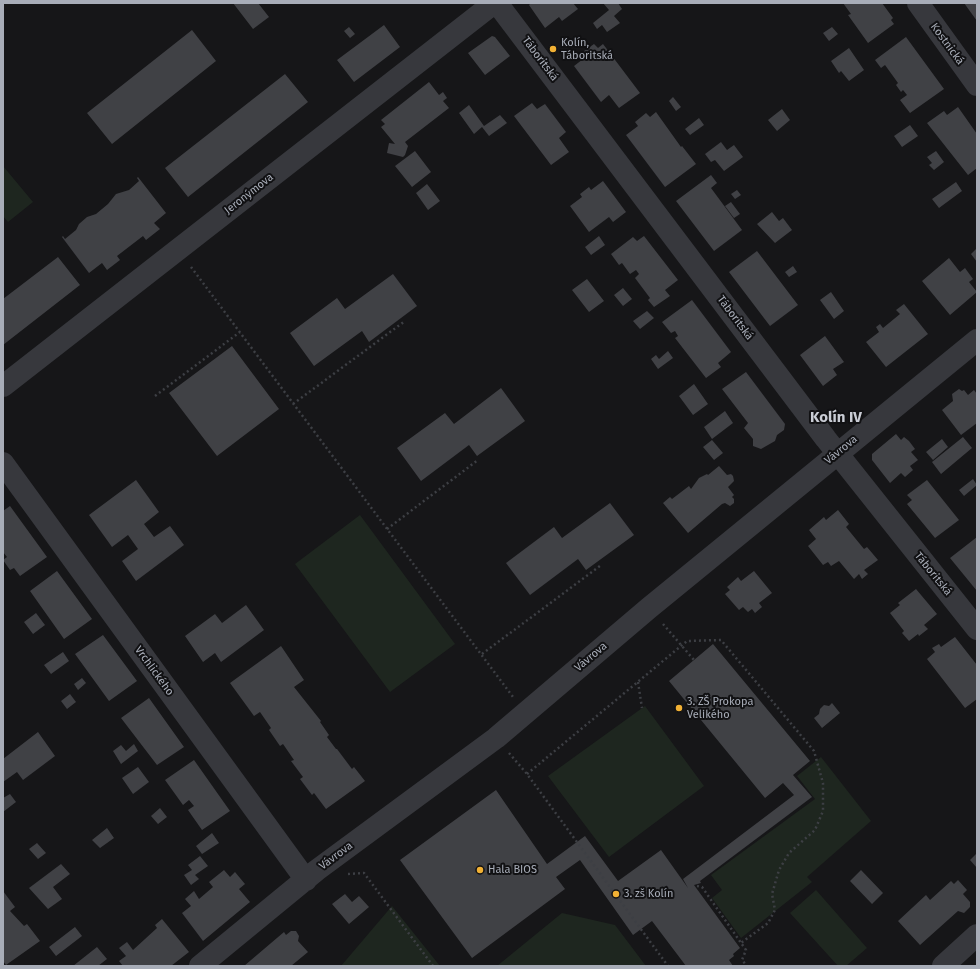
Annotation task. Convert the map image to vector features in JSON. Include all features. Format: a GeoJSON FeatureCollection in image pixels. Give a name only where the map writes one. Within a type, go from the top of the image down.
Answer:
{"type":"FeatureCollection","features":[{"type":"Feature","properties":{"kind":"street","name":"Jeronýmova"},"geometry":{"type":"LineString","coordinates":[[3,386],[496,3]]}},
{"type":"Feature","properties":{"kind":"street","name":"Táboritská"},"geometry":{"type":"LineString","coordinates":[[496,3],[837,453],[977,629]]}},
{"type":"Feature","properties":{"kind":"street","name":"Kostnická"},"geometry":{"type":"LineString","coordinates":[[918,3],[977,85]]}},
{"type":"Feature","properties":{"kind":"street","name":"Vávrova"},"geometry":{"type":"LineString","coordinates":[[200,966],[306,880],[496,738],[649,608],[977,340]]}},
{"type":"Feature","properties":{"kind":"street","name":"Vrchlického"},"geometry":{"type":"LineString","coordinates":[[3,463],[306,880]]}},
{"type":"Feature","properties":{"kind":"street"},"geometry":{"type":"LineString","coordinates":[[943,966],[977,935]]}},
{"type":"Feature","properties":{"kind":"path"},"geometry":{"type":"LineString","coordinates":[[189,265],[513,697]]}},
{"type":"Feature","properties":{"kind":"path"},"geometry":{"type":"LineString","coordinates":[[293,404],[405,321]]}},
{"type":"Feature","properties":{"kind":"path"},"geometry":{"type":"LineString","coordinates":[[155,396],[240,332]]}},
{"type":"Feature","properties":{"kind":"path"},"geometry":{"type":"LineString","coordinates":[[387,529],[478,460]]}},
{"type":"Feature","properties":{"kind":"path"},"geometry":{"type":"LineString","coordinates":[[482,654],[600,566]]}},
{"type":"Feature","properties":{"kind":"path"},"geometry":{"type":"LineString","coordinates":[[662,623],[694,660]]}},
{"type":"Feature","properties":{"kind":"path"},"geometry":{"type":"LineString","coordinates":[[528,774],[687,641],[721,640],[814,752],[823,783],[823,811],[815,830],[789,853],[779,870],[772,894],[775,910],[772,917],[768,923],[741,943]]}},
{"type":"Feature","properties":{"kind":"path"},"geometry":{"type":"LineString","coordinates":[[638,682],[642,708]]}},
{"type":"Feature","properties":{"kind":"path"},"geometry":{"type":"LineString","coordinates":[[505,748],[528,774],[668,966]]}},
{"type":"Feature","properties":{"kind":"path"},"geometry":{"type":"LineString","coordinates":[[344,874],[364,873],[433,966]]}},
{"type":"Feature","properties":{"kind":"path"},"geometry":{"type":"LineString","coordinates":[[697,886],[702,887],[746,950],[742,960],[747,966]]}},
{"type":"Feature","properties":{"kind":"shaded area"},"geometry":{"type":"Polygon","coordinates":[[[3,166],[33,202],[8,222],[3,216],[3,166]]]}},
{"type":"Feature","properties":{"kind":"shaded area"},"geometry":{"type":"Polygon","coordinates":[[[360,515],[455,644],[390,692],[295,564],[360,515]]]}},
{"type":"Feature","properties":{"kind":"shaded area"},"geometry":{"type":"Polygon","coordinates":[[[645,706],[704,786],[609,857],[548,776],[645,706]]]}},
{"type":"Feature","properties":{"kind":"shaded area"},"geometry":{"type":"Polygon","coordinates":[[[821,757],[871,821],[807,877],[812,882],[741,938],[712,898],[722,890],[711,875],[815,799],[797,776],[821,757]]]}},
{"type":"Feature","properties":{"kind":"shaded area"},"geometry":{"type":"Polygon","coordinates":[[[816,890],[867,948],[846,966],[838,966],[790,913],[816,890]]]}},
{"type":"Feature","properties":{"kind":"shaded area"},"geometry":{"type":"Polygon","coordinates":[[[392,906],[440,966],[341,966],[392,906]]]}},
{"type":"Feature","properties":{"kind":"shaded area"},"geometry":{"type":"Polygon","coordinates":[[[562,913],[615,925],[646,966],[497,966],[562,913]]]}},
{"type":"Feature","properties":{"kind":"building"},"geometry":{"type":"Polygon","coordinates":[[[233,3],[258,3],[269,17],[253,29],[233,3]]]}},
{"type":"Feature","properties":{"kind":"building"},"geometry":{"type":"Polygon","coordinates":[[[531,3],[573,3],[578,9],[562,21],[559,17],[545,28],[529,5],[531,3]]]}},
{"type":"Feature","properties":{"kind":"building"},"geometry":{"type":"Polygon","coordinates":[[[603,3],[618,3],[622,9],[614,16],[620,23],[607,32],[602,25],[597,29],[593,23],[609,10],[603,3]]]}},
{"type":"Feature","properties":{"kind":"building"},"geometry":{"type":"Polygon","coordinates":[[[843,3],[882,3],[893,18],[891,20],[894,24],[868,43],[848,15],[851,14],[843,3]]]}},
{"type":"Feature","properties":{"kind":"building"},"geometry":{"type":"Polygon","coordinates":[[[964,3],[977,3],[977,21],[964,3]]]}},
{"type":"Feature","properties":{"kind":"building"},"geometry":{"type":"Polygon","coordinates":[[[384,25],[400,47],[354,82],[337,60],[384,25]]]}},
{"type":"Feature","properties":{"kind":"building"},"geometry":{"type":"Polygon","coordinates":[[[349,27],[355,34],[350,38],[344,31],[349,27]]]}},
{"type":"Feature","properties":{"kind":"building"},"geometry":{"type":"Polygon","coordinates":[[[832,27],[838,34],[829,41],[823,33],[832,27]]]}},
{"type":"Feature","properties":{"kind":"building"},"geometry":{"type":"Polygon","coordinates":[[[192,30],[216,61],[112,144],[87,113],[192,30]]]}},
{"type":"Feature","properties":{"kind":"building"},"geometry":{"type":"Polygon","coordinates":[[[492,36],[495,37],[510,56],[485,75],[468,53],[492,36]]]}},
{"type":"Feature","properties":{"kind":"building"},"geometry":{"type":"Polygon","coordinates":[[[906,37],[944,89],[910,113],[900,100],[907,95],[903,90],[901,92],[896,85],[898,83],[885,65],[881,68],[875,60],[906,37]]]}},
{"type":"Feature","properties":{"kind":"building"},"geometry":{"type":"Polygon","coordinates":[[[594,44],[598,48],[603,44],[640,93],[619,108],[609,95],[601,102],[574,66],[587,56],[584,51],[594,44]]]}},
{"type":"Feature","properties":{"kind":"building"},"geometry":{"type":"Polygon","coordinates":[[[849,48],[864,70],[849,81],[841,71],[839,73],[831,61],[849,48]]]}},
{"type":"Feature","properties":{"kind":"building"},"geometry":{"type":"Polygon","coordinates":[[[285,74],[308,102],[188,197],[165,168],[285,74]]]}},
{"type":"Feature","properties":{"kind":"building"},"geometry":{"type":"Polygon","coordinates":[[[429,82],[439,95],[443,92],[447,98],[443,101],[449,108],[405,142],[408,146],[403,157],[387,153],[389,143],[395,144],[381,127],[385,124],[381,120],[429,82]]]}},
{"type":"Feature","properties":{"kind":"building"},"geometry":{"type":"Polygon","coordinates":[[[673,97],[681,107],[676,111],[669,101],[673,97]]]}},
{"type":"Feature","properties":{"kind":"building"},"geometry":{"type":"Polygon","coordinates":[[[532,103],[537,109],[545,104],[566,132],[559,138],[569,152],[551,165],[514,116],[532,103]]]}},
{"type":"Feature","properties":{"kind":"building"},"geometry":{"type":"Polygon","coordinates":[[[469,105],[484,126],[500,115],[507,123],[489,136],[482,127],[474,134],[459,113],[469,105]]]}},
{"type":"Feature","properties":{"kind":"building"},"geometry":{"type":"Polygon","coordinates":[[[958,107],[977,134],[977,168],[968,175],[927,123],[944,111],[947,115],[958,107]]]}},
{"type":"Feature","properties":{"kind":"building"},"geometry":{"type":"Polygon","coordinates":[[[782,109],[790,120],[777,131],[768,120],[782,109]]]}},
{"type":"Feature","properties":{"kind":"building"},"geometry":{"type":"Polygon","coordinates":[[[656,112],[681,147],[682,146],[696,164],[665,187],[626,135],[638,126],[635,122],[646,113],[650,117],[656,112]]]}},
{"type":"Feature","properties":{"kind":"building"},"geometry":{"type":"Polygon","coordinates":[[[699,118],[704,125],[690,135],[685,129],[699,118]]]}},
{"type":"Feature","properties":{"kind":"building"},"geometry":{"type":"Polygon","coordinates":[[[910,125],[918,136],[902,147],[894,136],[910,125]]]}},
{"type":"Feature","properties":{"kind":"building"},"geometry":{"type":"Polygon","coordinates":[[[721,142],[727,150],[734,145],[743,157],[724,171],[715,160],[711,162],[705,154],[721,142]]]}},
{"type":"Feature","properties":{"kind":"building"},"geometry":{"type":"Polygon","coordinates":[[[415,151],[431,172],[412,187],[395,166],[415,151]]]}},
{"type":"Feature","properties":{"kind":"building"},"geometry":{"type":"Polygon","coordinates":[[[936,151],[944,162],[934,170],[929,165],[932,163],[927,157],[936,151]]]}},
{"type":"Feature","properties":{"kind":"building"},"geometry":{"type":"Polygon","coordinates":[[[711,175],[717,183],[711,188],[742,230],[714,251],[676,201],[711,175]]]}},
{"type":"Feature","properties":{"kind":"building"},"geometry":{"type":"Polygon","coordinates":[[[138,177],[166,213],[154,223],[160,229],[146,240],[143,236],[117,256],[120,260],[107,270],[102,263],[89,273],[62,237],[63,236],[65,239],[76,230],[79,224],[87,217],[96,214],[108,204],[116,194],[129,190],[139,181],[137,178],[138,177]]]}},
{"type":"Feature","properties":{"kind":"building"},"geometry":{"type":"Polygon","coordinates":[[[603,181],[626,212],[613,222],[609,217],[589,232],[570,206],[582,197],[580,194],[589,187],[591,190],[603,181]]]}},
{"type":"Feature","properties":{"kind":"building"},"geometry":{"type":"Polygon","coordinates":[[[956,182],[962,191],[939,208],[932,199],[956,182]]]}},
{"type":"Feature","properties":{"kind":"building"},"geometry":{"type":"Polygon","coordinates":[[[427,184],[440,201],[428,210],[416,193],[427,184]]]}},
{"type":"Feature","properties":{"kind":"building"},"geometry":{"type":"Polygon","coordinates":[[[737,190],[741,195],[735,199],[731,194],[737,190]]]}},
{"type":"Feature","properties":{"kind":"building"},"geometry":{"type":"Polygon","coordinates":[[[731,202],[740,214],[734,218],[725,206],[731,202]]]}},
{"type":"Feature","properties":{"kind":"building"},"geometry":{"type":"Polygon","coordinates":[[[772,212],[779,221],[783,218],[792,230],[775,243],[757,224],[772,212]]]}},
{"type":"Feature","properties":{"kind":"building"},"geometry":{"type":"Polygon","coordinates":[[[599,236],[605,245],[591,255],[585,247],[599,236]]]}},
{"type":"Feature","properties":{"kind":"building"},"geometry":{"type":"Polygon","coordinates":[[[644,236],[678,280],[665,290],[670,296],[654,307],[648,300],[650,298],[635,278],[639,274],[636,270],[630,274],[622,263],[619,265],[611,254],[633,237],[637,241],[644,236]]]}},
{"type":"Feature","properties":{"kind":"building"},"geometry":{"type":"Polygon","coordinates":[[[977,248],[977,262],[971,254],[977,248]]]}},
{"type":"Feature","properties":{"kind":"building"},"geometry":{"type":"Polygon","coordinates":[[[757,251],[798,305],[770,326],[729,272],[757,251]]]}},
{"type":"Feature","properties":{"kind":"building"},"geometry":{"type":"Polygon","coordinates":[[[58,257],[80,285],[3,345],[3,299],[58,257]]]}},
{"type":"Feature","properties":{"kind":"building"},"geometry":{"type":"Polygon","coordinates":[[[949,258],[960,272],[965,268],[973,279],[969,282],[977,292],[950,315],[922,281],[949,258]]]}},
{"type":"Feature","properties":{"kind":"building"},"geometry":{"type":"Polygon","coordinates":[[[793,266],[797,272],[789,277],[785,272],[793,266]]]}},
{"type":"Feature","properties":{"kind":"building"},"geometry":{"type":"Polygon","coordinates":[[[393,274],[417,306],[369,342],[362,331],[314,366],[290,333],[337,298],[345,309],[393,274]]]}},
{"type":"Feature","properties":{"kind":"building"},"geometry":{"type":"Polygon","coordinates":[[[587,279],[604,301],[589,312],[572,290],[587,279]]]}},
{"type":"Feature","properties":{"kind":"building"},"geometry":{"type":"Polygon","coordinates":[[[623,288],[632,299],[623,306],[614,295],[623,288]]]}},
{"type":"Feature","properties":{"kind":"building"},"geometry":{"type":"Polygon","coordinates":[[[831,292],[844,311],[834,319],[820,300],[831,292]]]}},
{"type":"Feature","properties":{"kind":"building"},"geometry":{"type":"Polygon","coordinates":[[[692,300],[731,352],[718,363],[721,367],[706,378],[675,338],[678,336],[675,331],[671,333],[662,322],[692,300]]]}},
{"type":"Feature","properties":{"kind":"building"},"geometry":{"type":"Polygon","coordinates":[[[904,304],[928,334],[886,367],[866,342],[879,332],[876,327],[880,324],[883,328],[900,314],[896,310],[904,304]]]}},
{"type":"Feature","properties":{"kind":"building"},"geometry":{"type":"Polygon","coordinates":[[[647,311],[654,318],[640,329],[633,321],[647,311]]]}},
{"type":"Feature","properties":{"kind":"building"},"geometry":{"type":"Polygon","coordinates":[[[825,336],[844,362],[833,369],[837,375],[823,386],[800,355],[825,336]]]}},
{"type":"Feature","properties":{"kind":"building"},"geometry":{"type":"Polygon","coordinates":[[[232,346],[279,409],[217,456],[169,393],[232,346]]]}},
{"type":"Feature","properties":{"kind":"building"},"geometry":{"type":"Polygon","coordinates":[[[668,351],[673,358],[658,369],[651,359],[656,355],[659,359],[668,351]]]}},
{"type":"Feature","properties":{"kind":"building"},"geometry":{"type":"Polygon","coordinates":[[[746,372],[785,424],[784,430],[777,435],[775,441],[761,449],[753,446],[753,439],[744,428],[748,423],[722,389],[746,372]]]}},
{"type":"Feature","properties":{"kind":"building"},"geometry":{"type":"Polygon","coordinates":[[[694,384],[708,404],[693,415],[679,396],[694,384]]]}},
{"type":"Feature","properties":{"kind":"building"},"geometry":{"type":"Polygon","coordinates":[[[501,388],[525,421],[477,456],[469,445],[421,481],[397,448],[445,413],[454,424],[501,388]]]}},
{"type":"Feature","properties":{"kind":"building"},"geometry":{"type":"Polygon","coordinates":[[[959,389],[962,391],[964,390],[968,395],[974,390],[977,394],[977,423],[961,435],[942,410],[953,401],[952,394],[959,389]]]}},
{"type":"Feature","properties":{"kind":"building"},"geometry":{"type":"Polygon","coordinates":[[[725,411],[733,423],[712,439],[704,427],[725,411]]]}},
{"type":"Feature","properties":{"kind":"building"},"geometry":{"type":"Polygon","coordinates":[[[896,434],[901,440],[904,437],[909,441],[915,449],[911,452],[918,460],[910,466],[913,470],[905,477],[901,473],[890,483],[872,460],[872,454],[896,434]]]}},
{"type":"Feature","properties":{"kind":"building"},"geometry":{"type":"Polygon","coordinates":[[[963,437],[972,448],[941,474],[932,462],[963,437]]]}},
{"type":"Feature","properties":{"kind":"building"},"geometry":{"type":"Polygon","coordinates":[[[942,439],[948,447],[933,460],[926,452],[942,439]]]}},
{"type":"Feature","properties":{"kind":"building"},"geometry":{"type":"Polygon","coordinates":[[[712,440],[723,453],[714,460],[703,447],[712,440]]]}},
{"type":"Feature","properties":{"kind":"building"},"geometry":{"type":"Polygon","coordinates":[[[719,466],[727,475],[731,474],[733,476],[734,481],[728,487],[734,495],[732,497],[734,499],[734,503],[730,506],[725,503],[722,504],[688,533],[663,503],[670,497],[672,499],[689,486],[691,489],[699,478],[707,474],[708,475],[719,466]]]}},
{"type":"Feature","properties":{"kind":"building"},"geometry":{"type":"Polygon","coordinates":[[[973,479],[977,485],[964,496],[959,490],[973,479]]]}},
{"type":"Feature","properties":{"kind":"building"},"geometry":{"type":"Polygon","coordinates":[[[136,480],[159,512],[144,524],[154,537],[170,526],[184,545],[136,581],[122,561],[138,549],[128,535],[112,547],[89,515],[136,480]]]}},
{"type":"Feature","properties":{"kind":"building"},"geometry":{"type":"Polygon","coordinates":[[[927,480],[959,520],[935,538],[907,504],[912,500],[907,495],[927,480]]]}},
{"type":"Feature","properties":{"kind":"building"},"geometry":{"type":"Polygon","coordinates":[[[610,503],[634,535],[586,570],[578,559],[530,595],[506,563],[554,527],[562,538],[610,503]]]}},
{"type":"Feature","properties":{"kind":"building"},"geometry":{"type":"Polygon","coordinates":[[[10,506],[47,557],[20,576],[14,568],[10,570],[3,560],[7,557],[3,552],[3,511],[10,506]]]}},
{"type":"Feature","properties":{"kind":"building"},"geometry":{"type":"Polygon","coordinates":[[[838,510],[849,524],[846,527],[864,549],[867,547],[878,560],[864,570],[868,574],[862,579],[859,574],[854,579],[839,561],[831,566],[828,562],[823,565],[808,546],[816,539],[809,530],[824,517],[826,520],[838,510]]]}},
{"type":"Feature","properties":{"kind":"building"},"geometry":{"type":"Polygon","coordinates":[[[977,537],[977,591],[950,558],[977,537]]]}},
{"type":"Feature","properties":{"kind":"building"},"geometry":{"type":"Polygon","coordinates":[[[57,571],[92,619],[64,639],[30,591],[57,571]]]}},
{"type":"Feature","properties":{"kind":"building"},"geometry":{"type":"Polygon","coordinates":[[[754,571],[772,593],[759,603],[762,607],[755,613],[752,609],[748,612],[743,607],[739,610],[725,594],[730,590],[727,587],[738,577],[741,581],[754,571]]]}},
{"type":"Feature","properties":{"kind":"building"},"geometry":{"type":"Polygon","coordinates":[[[916,589],[937,614],[924,625],[928,629],[909,641],[902,633],[904,631],[890,613],[900,605],[898,603],[916,589]]]}},
{"type":"Feature","properties":{"kind":"building"},"geometry":{"type":"Polygon","coordinates":[[[246,605],[264,630],[221,662],[215,653],[203,662],[185,636],[215,614],[222,623],[246,605]]]}},
{"type":"Feature","properties":{"kind":"building"},"geometry":{"type":"Polygon","coordinates":[[[36,613],[45,625],[33,634],[24,622],[36,613]]]}},
{"type":"Feature","properties":{"kind":"building"},"geometry":{"type":"Polygon","coordinates":[[[103,635],[137,681],[109,701],[75,654],[103,635]]]}},
{"type":"Feature","properties":{"kind":"building"},"geometry":{"type":"Polygon","coordinates":[[[955,637],[977,665],[977,699],[965,708],[927,659],[935,652],[932,648],[939,644],[941,647],[955,637]]]}},
{"type":"Feature","properties":{"kind":"building"},"geometry":{"type":"Polygon","coordinates":[[[713,644],[810,761],[793,775],[812,797],[700,881],[701,883],[694,885],[740,948],[729,960],[733,966],[686,966],[652,921],[633,935],[580,860],[556,877],[565,889],[472,958],[400,860],[496,790],[547,864],[585,836],[618,881],[661,850],[688,888],[683,879],[794,795],[783,783],[765,798],[669,681],[713,644]]]}},
{"type":"Feature","properties":{"kind":"building"},"geometry":{"type":"Polygon","coordinates":[[[281,646],[304,680],[294,687],[321,721],[320,722],[329,735],[327,737],[336,749],[352,769],[354,767],[365,781],[326,809],[314,793],[312,795],[300,779],[303,777],[291,761],[294,760],[283,744],[280,746],[269,730],[271,728],[260,712],[254,716],[230,683],[281,646]]]}},
{"type":"Feature","properties":{"kind":"building"},"geometry":{"type":"Polygon","coordinates":[[[63,652],[69,661],[51,674],[44,665],[63,652]]]}},
{"type":"Feature","properties":{"kind":"building"},"geometry":{"type":"Polygon","coordinates":[[[82,678],[86,683],[78,690],[74,684],[82,678]]]}},
{"type":"Feature","properties":{"kind":"building"},"geometry":{"type":"Polygon","coordinates":[[[70,694],[76,702],[67,709],[61,701],[70,694]]]}},
{"type":"Feature","properties":{"kind":"building"},"geometry":{"type":"Polygon","coordinates":[[[149,698],[184,747],[157,765],[121,718],[149,698]]]}},
{"type":"Feature","properties":{"kind":"building"},"geometry":{"type":"Polygon","coordinates":[[[832,703],[840,713],[822,728],[814,718],[819,714],[820,709],[824,705],[829,706],[832,703]]]}},
{"type":"Feature","properties":{"kind":"building"},"geometry":{"type":"Polygon","coordinates":[[[38,732],[55,756],[23,780],[17,772],[3,782],[3,759],[38,732]]]}},
{"type":"Feature","properties":{"kind":"building"},"geometry":{"type":"Polygon","coordinates":[[[134,744],[138,751],[121,764],[113,751],[121,745],[126,751],[134,744]]]}},
{"type":"Feature","properties":{"kind":"building"},"geometry":{"type":"Polygon","coordinates":[[[194,760],[230,811],[202,830],[188,810],[194,806],[189,800],[183,805],[165,780],[194,760]]]}},
{"type":"Feature","properties":{"kind":"building"},"geometry":{"type":"Polygon","coordinates":[[[138,767],[149,782],[133,794],[122,778],[138,767]]]}},
{"type":"Feature","properties":{"kind":"building"},"geometry":{"type":"Polygon","coordinates":[[[10,794],[16,802],[3,812],[3,798],[10,794]]]}},
{"type":"Feature","properties":{"kind":"building"},"geometry":{"type":"Polygon","coordinates":[[[160,808],[167,817],[158,824],[151,816],[160,808]]]}},
{"type":"Feature","properties":{"kind":"building"},"geometry":{"type":"Polygon","coordinates":[[[107,828],[114,838],[100,848],[92,840],[107,828]]]}},
{"type":"Feature","properties":{"kind":"building"},"geometry":{"type":"Polygon","coordinates":[[[212,833],[219,843],[202,854],[196,846],[212,833]]]}},
{"type":"Feature","properties":{"kind":"building"},"geometry":{"type":"Polygon","coordinates":[[[37,843],[46,853],[38,859],[29,849],[37,843]]]}},
{"type":"Feature","properties":{"kind":"building"},"geometry":{"type":"Polygon","coordinates":[[[977,853],[977,868],[970,860],[977,853]]]}},
{"type":"Feature","properties":{"kind":"building"},"geometry":{"type":"Polygon","coordinates":[[[200,856],[208,866],[195,875],[199,879],[191,885],[184,875],[192,870],[188,865],[200,856]]]}},
{"type":"Feature","properties":{"kind":"building"},"geometry":{"type":"Polygon","coordinates":[[[61,864],[70,874],[53,887],[62,899],[48,909],[29,888],[61,864]]]}},
{"type":"Feature","properties":{"kind":"building"},"geometry":{"type":"Polygon","coordinates":[[[224,870],[230,877],[235,872],[245,884],[239,889],[250,902],[203,941],[182,913],[191,906],[185,899],[194,891],[199,899],[213,887],[209,882],[224,870]]]}},
{"type":"Feature","properties":{"kind":"building"},"geometry":{"type":"Polygon","coordinates":[[[861,870],[883,893],[872,904],[850,881],[861,870]]]}},
{"type":"Feature","properties":{"kind":"building"},"geometry":{"type":"Polygon","coordinates":[[[958,880],[967,890],[963,894],[970,902],[970,907],[964,913],[958,911],[920,945],[898,921],[926,895],[930,900],[951,881],[954,884],[958,880]]]}},
{"type":"Feature","properties":{"kind":"building"},"geometry":{"type":"Polygon","coordinates":[[[3,891],[15,907],[10,911],[24,926],[27,924],[40,941],[6,965],[3,961],[3,891]]]}},
{"type":"Feature","properties":{"kind":"building"},"geometry":{"type":"Polygon","coordinates":[[[345,894],[352,902],[359,896],[369,907],[349,924],[332,904],[345,894]]]}},
{"type":"Feature","properties":{"kind":"building"},"geometry":{"type":"Polygon","coordinates":[[[162,919],[189,952],[171,966],[123,966],[119,961],[126,956],[119,948],[127,942],[133,950],[157,928],[155,925],[162,919]]]}},
{"type":"Feature","properties":{"kind":"building"},"geometry":{"type":"Polygon","coordinates":[[[75,927],[82,936],[56,956],[49,947],[75,927]]]}},
{"type":"Feature","properties":{"kind":"building"},"geometry":{"type":"Polygon","coordinates":[[[291,931],[296,931],[299,936],[298,941],[308,952],[291,966],[244,966],[284,932],[286,935],[291,931]]]}},
{"type":"Feature","properties":{"kind":"building"},"geometry":{"type":"Polygon","coordinates":[[[97,947],[107,959],[98,966],[73,966],[97,947]]]}},
{"type":"Feature","properties":{"kind":"place","name":"Kolín, Táboritská"},"geometry":{"type":"Point","coordinates":[553,49]}},
{"type":"Feature","properties":{"kind":"place","name":"3. ZŠ Prokopa Velikého"},"geometry":{"type":"Point","coordinates":[679,708]}},
{"type":"Feature","properties":{"kind":"place","name":"Hala BIOS"},"geometry":{"type":"Point","coordinates":[480,870]}},
{"type":"Feature","properties":{"kind":"place","name":"3. zš Kolín"},"geometry":{"type":"Point","coordinates":[616,894]}},
{"type":"Feature","properties":{"kind":"district","name":"Kolín IV"},"geometry":{"type":"Point","coordinates":[836,418]}}]}
